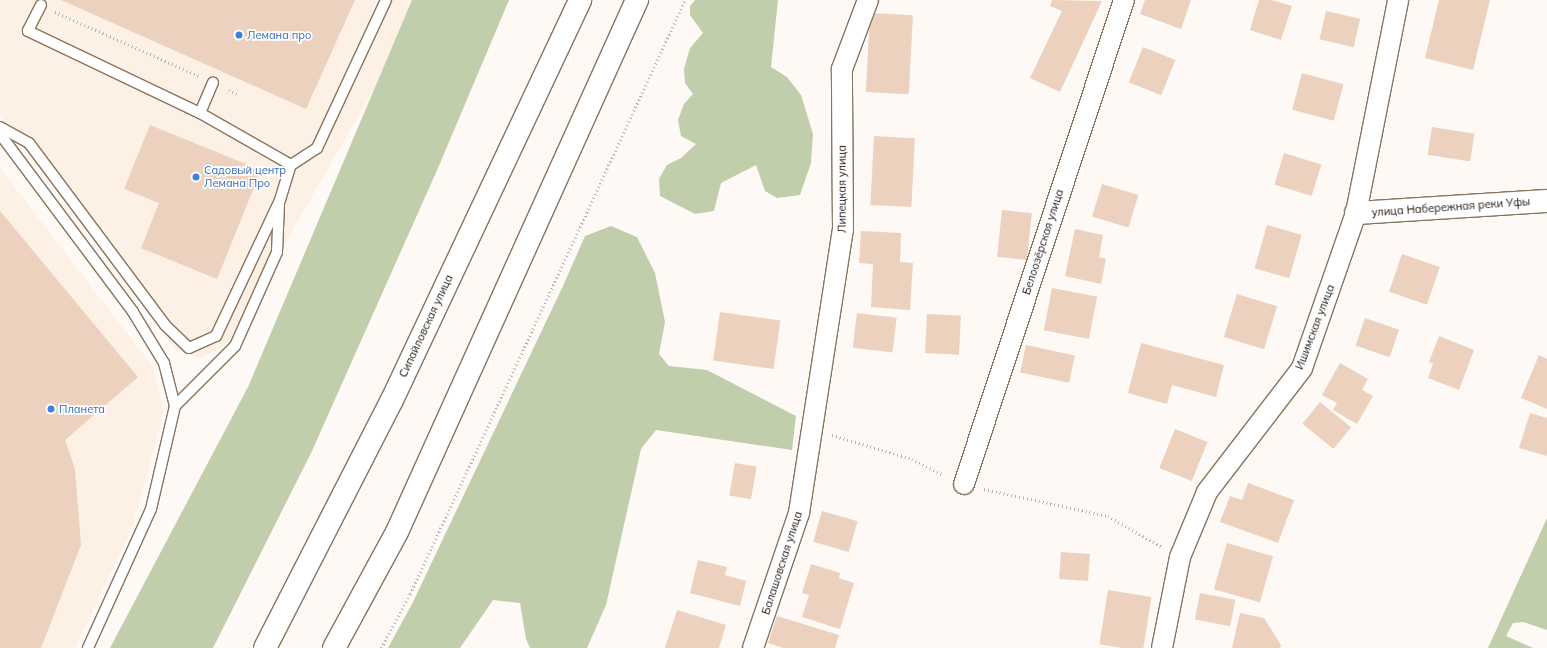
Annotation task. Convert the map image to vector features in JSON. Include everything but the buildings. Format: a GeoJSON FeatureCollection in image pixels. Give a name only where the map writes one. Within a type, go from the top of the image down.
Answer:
{"type":"FeatureCollection","features":[{"type":"Feature","properties":{"kind":"main road","name":"Сипайловская улица"},"geometry":{"type":"LineString","coordinates":[[265,648],[392,400],[580,0]]}},
{"type":"Feature","properties":{"kind":"main road"},"geometry":{"type":"LineString","coordinates":[[334,648],[397,532],[637,0]]}},
{"type":"Feature","properties":{"kind":"main road","name":"улица Набережная реки Уфы"},"geometry":{"type":"LineString","coordinates":[[1356,213],[1547,201]]}},
{"type":"Feature","properties":{"kind":"street","name":"Липецкая улица"},"geometry":{"type":"LineString","coordinates":[[812,429],[843,230],[842,69],[868,0]]}},
{"type":"Feature","properties":{"kind":"street","name":"Белоозёрская улица"},"geometry":{"type":"LineString","coordinates":[[964,484],[1124,0]]}},
{"type":"Feature","properties":{"kind":"street","name":"Ишимская улица"},"geometry":{"type":"LineString","coordinates":[[1162,648],[1180,557],[1207,492],[1302,368],[1356,213],[1398,0]]}},
{"type":"Feature","properties":{"kind":"street","name":"Балашовская улица"},"geometry":{"type":"LineString","coordinates":[[753,648],[799,513],[812,429]]}},
{"type":"Feature","properties":{"kind":"lane"},"geometry":{"type":"LineString","coordinates":[[0,127],[29,143],[165,325],[189,348],[216,336],[226,310],[280,200],[291,165],[317,148],[386,0]]}},
{"type":"Feature","properties":{"kind":"lane"},"geometry":{"type":"LineString","coordinates":[[41,5],[28,31],[200,114],[291,165]]}},
{"type":"Feature","properties":{"kind":"lane"},"geometry":{"type":"LineString","coordinates":[[200,114],[213,83]]}},
{"type":"Feature","properties":{"kind":"lane"},"geometry":{"type":"LineString","coordinates":[[0,134],[133,312],[164,363],[175,406],[151,509],[88,648]]}},
{"type":"Feature","properties":{"kind":"lane"},"geometry":{"type":"LineString","coordinates":[[175,406],[235,346],[277,252],[280,200]]}},
{"type":"Feature","properties":{"kind":"path"},"geometry":{"type":"LineString","coordinates":[[381,648],[410,594],[685,0]]}},
{"type":"Feature","properties":{"kind":"path"},"geometry":{"type":"LineString","coordinates":[[41,5],[239,95]]}},
{"type":"Feature","properties":{"kind":"path"},"geometry":{"type":"LineString","coordinates":[[812,429],[912,459],[964,484],[1108,516],[1180,557]]}},
{"type":"Feature","properties":{"kind":"shaded area"},"geometry":{"type":"Polygon","coordinates":[[[0,0],[412,0],[374,89],[226,345],[201,358],[176,350],[0,116],[0,0]]]}},
{"type":"Feature","properties":{"kind":"shaded area","name":"Планета"},"geometry":{"type":"Polygon","coordinates":[[[0,168],[153,367],[164,412],[132,528],[75,648],[0,648],[0,168]]]}},
{"type":"Feature","properties":{"kind":"green space"},"geometry":{"type":"Polygon","coordinates":[[[412,0],[509,0],[438,168],[312,451],[213,648],[110,648],[248,387],[412,0]]]}},
{"type":"Feature","properties":{"kind":"green space"},"geometry":{"type":"Polygon","coordinates":[[[695,0],[778,0],[771,67],[787,77],[801,95],[813,134],[811,163],[800,195],[777,198],[765,191],[756,165],[721,183],[714,211],[695,214],[660,196],[659,179],[667,165],[681,158],[696,144],[681,136],[678,120],[684,104],[693,94],[685,83],[684,69],[690,48],[703,33],[690,15],[690,6],[695,0]]]}},
{"type":"Feature","properties":{"kind":"green space"},"geometry":{"type":"Polygon","coordinates":[[[611,226],[637,237],[655,273],[665,322],[659,354],[669,366],[707,370],[796,416],[792,450],[656,430],[641,449],[606,605],[587,648],[530,648],[526,639],[520,603],[493,600],[460,648],[388,648],[413,602],[563,286],[585,236],[611,226]]]}},
{"type":"Feature","properties":{"kind":"green space"},"geometry":{"type":"Polygon","coordinates":[[[1547,518],[1547,630],[1523,622],[1513,623],[1506,636],[1533,648],[1488,648],[1547,518]]]}},
{"type":"Feature","properties":{"kind":"place","name":"Лемана про"},"geometry":{"type":"Point","coordinates":[239,35]}},
{"type":"Feature","properties":{"kind":"place","name":"Садовый центр Лемана Про"},"geometry":{"type":"Point","coordinates":[196,177]}},
{"type":"Feature","properties":{"kind":"place","name":"Планета"},"geometry":{"type":"Point","coordinates":[51,409]}}]}
